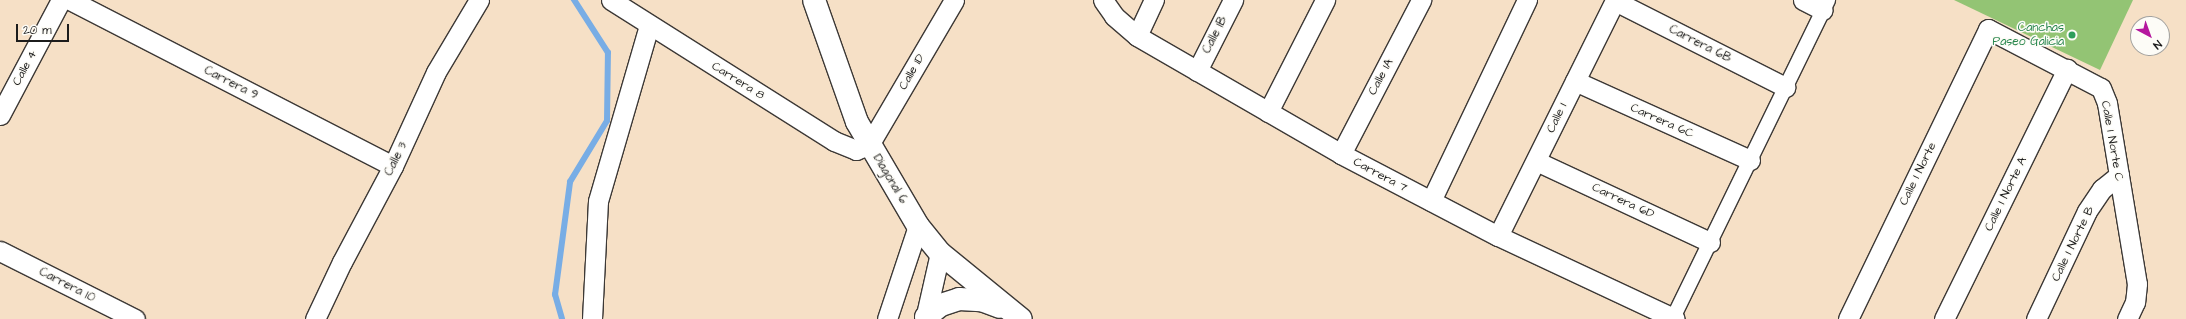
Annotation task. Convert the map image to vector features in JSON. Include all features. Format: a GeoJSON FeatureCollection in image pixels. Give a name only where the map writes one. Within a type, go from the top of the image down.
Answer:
{"type":"FeatureCollection","features":[{"type":"Feature","properties":{"kind":"street","name":"Calle 4"},"geometry":{"type":"LineString","coordinates":[[0,115],[61,0]]}},
{"type":"Feature","properties":{"kind":"street","name":"Carrera 9"},"geometry":{"type":"LineString","coordinates":[[70,0],[393,166]]}},
{"type":"Feature","properties":{"kind":"street","name":"Calle 3"},"geometry":{"type":"LineString","coordinates":[[316,319],[342,262],[393,166],[436,72],[479,0]]}},
{"type":"Feature","properties":{"kind":"street","name":"Carrera 8"},"geometry":{"type":"LineString","coordinates":[[611,0],[834,141],[856,150],[869,145]]}},
{"type":"Feature","properties":{"kind":"street","name":"Diagonal 6"},"geometry":{"type":"LineString","coordinates":[[814,0],[857,122],[869,145],[918,226],[940,253],[1017,316]]}},
{"type":"Feature","properties":{"kind":"street","name":"Calle 1D"},"geometry":{"type":"LineString","coordinates":[[869,145],[954,0]]}},
{"type":"Feature","properties":{"kind":"street","name":"Carrera 7"},"geometry":{"type":"LineString","coordinates":[[1104,0],[1114,16],[1137,36],[1341,154],[1498,236],[1674,318]]}},
{"type":"Feature","properties":{"kind":"street"},"geometry":{"type":"LineString","coordinates":[[1137,36],[1154,0]]}},
{"type":"Feature","properties":{"kind":"street","name":"Calle 1B"},"geometry":{"type":"LineString","coordinates":[[1197,71],[1234,0]]}},
{"type":"Feature","properties":{"kind":"street"},"geometry":{"type":"LineString","coordinates":[[1268,112],[1325,0]]}},
{"type":"Feature","properties":{"kind":"street","name":"Calle 1A"},"geometry":{"type":"LineString","coordinates":[[1341,154],[1422,0]]}},
{"type":"Feature","properties":{"kind":"street"},"geometry":{"type":"LineString","coordinates":[[1431,201],[1527,0]]}},
{"type":"Feature","properties":{"kind":"street"},"geometry":{"type":"LineString","coordinates":[[1674,318],[1825,5],[1803,0]]}},
{"type":"Feature","properties":{"kind":"street","name":"Calle 1"},"geometry":{"type":"LineString","coordinates":[[1498,236],[1615,1]]}},
{"type":"Feature","properties":{"kind":"street","name":"Carrera 6B"},"geometry":{"type":"LineString","coordinates":[[1615,1],[1785,87]]}},
{"type":"Feature","properties":{"kind":"street"},"geometry":{"type":"LineString","coordinates":[[592,319],[598,200],[650,26]]}},
{"type":"Feature","properties":{"kind":"street","name":"Calle 1 Norte C"},"geometry":{"type":"LineString","coordinates":[[1988,29],[2067,68],[2101,88],[2107,103],[2137,284],[2135,302],[2127,319]]}},
{"type":"Feature","properties":{"kind":"street","name":"Calle 1 Norte"},"geometry":{"type":"LineString","coordinates":[[1848,319],[1988,29]]}},
{"type":"Feature","properties":{"kind":"street","name":"Calle 1 Norte A"},"geometry":{"type":"LineString","coordinates":[[1944,319],[2067,68]]}},
{"type":"Feature","properties":{"kind":"street","name":"Carrera 6C"},"geometry":{"type":"LineString","coordinates":[[1575,81],[1750,160]]}},
{"type":"Feature","properties":{"kind":"street","name":"Carrera 6D"},"geometry":{"type":"LineString","coordinates":[[1536,161],[1710,242]]}},
{"type":"Feature","properties":{"kind":"street","name":"Calle 1 Norte B"},"geometry":{"type":"LineString","coordinates":[[2036,319],[2087,212],[2102,189],[2119,175]]}},
{"type":"Feature","properties":{"kind":"street"},"geometry":{"type":"LineString","coordinates":[[888,319],[918,226]]}},
{"type":"Feature","properties":{"kind":"street","name":"Carrera 10"},"geometry":{"type":"LineString","coordinates":[[0,251],[135,319]]}},
{"type":"Feature","properties":{"kind":"street"},"geometry":{"type":"LineString","coordinates":[[926,318],[940,253]]}},
{"type":"Feature","properties":{"kind":"street"},"geometry":{"type":"LineString","coordinates":[[926,318],[941,306],[959,299],[970,298],[981,300],[1017,316]]}},
{"type":"Feature","properties":{"kind":"green space","name":"Canchas Paseo Galicia"},"geometry":{"type":"Polygon","coordinates":[[[1954,0],[2133,0],[2100,70],[1954,0]]]}},
{"type":"Feature","properties":{"kind":"waterway"},"geometry":{"type":"LineString","coordinates":[[562,319],[555,295],[570,182],[607,121],[608,53],[574,0]]}},
{"type":"Feature","properties":{"kind":"place","name":"Canchas Paseo Galicia"},"geometry":{"type":"Point","coordinates":[2072,35]}}]}
